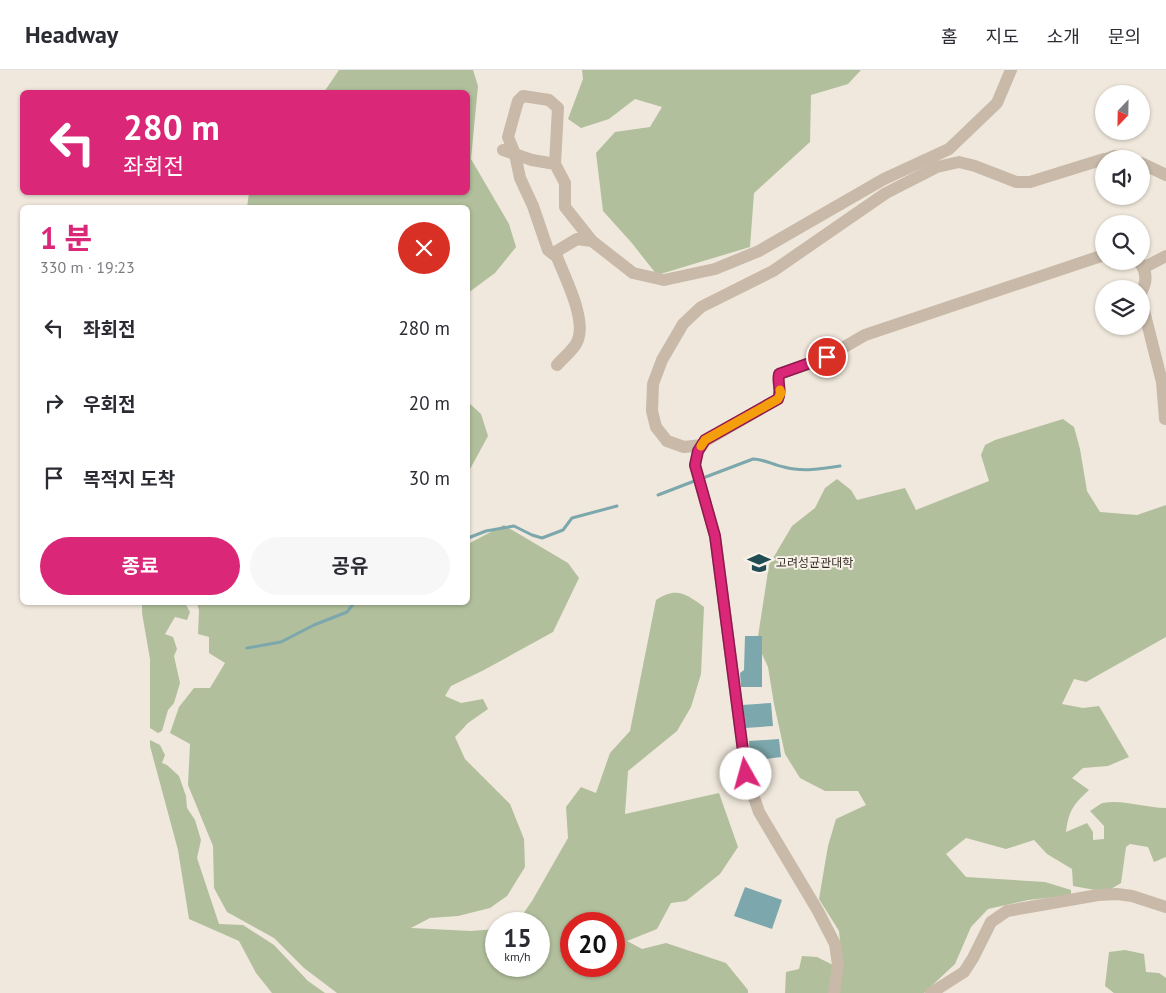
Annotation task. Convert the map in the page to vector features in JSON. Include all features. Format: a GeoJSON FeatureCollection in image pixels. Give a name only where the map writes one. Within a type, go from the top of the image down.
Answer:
{"type":"FeatureCollection","features":[{"type":"Feature","properties":{"kind":"lane"},"geometry":{"type":"LineString","coordinates":[[557,257],[548,250],[533,206],[509,152],[508,136],[518,101],[523,96],[549,100],[558,108],[555,164],[564,183],[565,207],[592,241],[633,273],[664,280],[715,269],[759,251],[884,179],[949,149],[987,115],[997,103],[1011,70]]}},
{"type":"Feature","properties":{"kind":"lane"},"geometry":{"type":"LineString","coordinates":[[509,152],[532,160],[555,164]]}},
{"type":"Feature","properties":{"kind":"lane"},"geometry":{"type":"LineString","coordinates":[[702,445],[684,447],[667,441],[656,427],[652,411],[653,384],[662,360],[683,324],[702,307],[772,271],[886,193],[937,167],[959,162],[975,166],[1016,182],[1030,182],[1095,162]]}},
{"type":"Feature","properties":{"kind":"lane"},"geometry":{"type":"LineString","coordinates":[[1150,167],[1166,175]]}},
{"type":"Feature","properties":{"kind":"lane"},"geometry":{"type":"LineString","coordinates":[[557,365],[577,343],[580,325],[577,306],[557,257],[557,251],[577,239],[592,241]]}},
{"type":"Feature","properties":{"kind":"lane"},"geometry":{"type":"LineString","coordinates":[[1150,261],[1166,256]]}},
{"type":"Feature","properties":{"kind":"lane"},"geometry":{"type":"LineString","coordinates":[[834,993],[838,965],[835,944],[759,812],[746,774],[715,536],[695,465],[698,451],[705,440],[778,399],[781,393],[778,380],[779,374],[827,357],[865,335],[1095,258]]}},
{"type":"Feature","properties":{"kind":"lane"},"geometry":{"type":"LineString","coordinates":[[1150,335],[1162,382],[1165,419]]}},
{"type":"Feature","properties":{"kind":"lane"},"geometry":{"type":"LineString","coordinates":[[931,993],[964,972],[991,922],[1007,911],[1098,895],[1132,896],[1166,907]]}},
{"type":"Feature","properties":{"kind":"green space"},"geometry":{"type":"Polygon","coordinates":[[[339,70],[473,70],[478,86],[471,159],[509,224],[516,247],[495,273],[470,292],[470,205],[247,205],[249,195],[470,195],[470,90],[325,90],[339,70]]]}},
{"type":"Feature","properties":{"kind":"green space"},"geometry":{"type":"Polygon","coordinates":[[[582,70],[861,70],[848,84],[811,95],[810,142],[754,193],[750,247],[657,275],[603,211],[596,153],[615,132],[650,127],[662,107],[635,99],[609,119],[581,128],[568,119],[583,79],[582,70]]]}},
{"type":"Feature","properties":{"kind":"green space"},"geometry":{"type":"Polygon","coordinates":[[[470,404],[481,414],[488,436],[470,469],[470,404]]]}},
{"type":"Feature","properties":{"kind":"green space"},"geometry":{"type":"Polygon","coordinates":[[[1063,419],[1074,427],[1080,449],[1087,491],[1100,512],[1137,515],[1166,505],[1166,637],[1086,682],[1074,679],[1062,704],[1083,708],[1099,706],[1129,757],[1108,766],[1083,768],[1072,778],[1089,790],[1073,808],[1066,832],[1087,823],[1093,832],[1093,840],[1104,839],[1104,826],[1090,811],[1103,803],[1118,802],[1166,808],[1166,857],[1154,862],[1148,847],[1130,844],[1126,847],[1121,883],[1106,892],[1073,886],[1072,869],[1047,854],[1034,840],[1006,849],[966,838],[946,854],[966,877],[1045,882],[1071,890],[1071,895],[1028,900],[988,909],[971,927],[955,964],[924,993],[785,993],[786,972],[799,969],[802,956],[817,957],[833,965],[842,960],[839,931],[819,899],[828,846],[836,819],[866,805],[858,791],[825,791],[800,778],[785,754],[768,667],[757,643],[769,565],[792,526],[815,508],[825,488],[837,479],[851,490],[857,500],[905,488],[916,510],[989,481],[981,455],[985,445],[995,440],[1063,419]]]}},
{"type":"Feature","properties":{"kind":"green space"},"geometry":{"type":"Polygon","coordinates":[[[504,525],[568,563],[579,578],[553,632],[451,686],[445,696],[461,703],[483,699],[488,709],[468,723],[455,737],[465,759],[510,804],[524,839],[525,867],[507,896],[490,908],[458,916],[430,918],[411,928],[485,930],[485,977],[550,977],[550,912],[524,912],[568,838],[566,807],[581,787],[596,793],[610,753],[630,731],[656,600],[675,593],[691,598],[704,607],[701,674],[691,707],[677,731],[628,771],[625,814],[719,793],[738,847],[720,874],[686,901],[671,903],[657,929],[627,941],[642,949],[666,943],[726,963],[748,990],[748,993],[337,993],[304,968],[274,938],[227,912],[214,888],[213,846],[188,785],[190,744],[170,733],[179,707],[194,688],[210,688],[225,663],[209,653],[209,637],[198,634],[198,605],[470,605],[470,543],[504,525]]]}},
{"type":"Feature","properties":{"kind":"green space"},"geometry":{"type":"Polygon","coordinates":[[[142,605],[186,605],[190,612],[187,620],[175,617],[165,634],[173,637],[177,649],[174,656],[180,683],[174,703],[168,710],[162,731],[158,733],[150,728],[150,659],[142,605]]]}},
{"type":"Feature","properties":{"kind":"green space"},"geometry":{"type":"Polygon","coordinates":[[[150,740],[160,745],[165,755],[162,763],[179,776],[186,796],[187,808],[195,820],[201,840],[197,858],[219,924],[243,925],[274,945],[308,981],[325,993],[272,993],[256,973],[239,941],[189,919],[178,850],[150,740]]]}},
{"type":"Feature","properties":{"kind":"green space"},"geometry":{"type":"Polygon","coordinates":[[[1125,950],[1144,954],[1146,972],[1159,973],[1166,978],[1166,993],[1114,993],[1105,986],[1109,952],[1125,950]]]}},
{"type":"Feature","properties":{"kind":"water"},"geometry":{"type":"Polygon","coordinates":[[[745,636],[762,636],[762,687],[741,687],[740,673],[744,670],[745,636]]]}},
{"type":"Feature","properties":{"kind":"water"},"geometry":{"type":"Polygon","coordinates":[[[771,703],[773,726],[745,728],[742,705],[771,703]]]}},
{"type":"Feature","properties":{"kind":"water"},"geometry":{"type":"Polygon","coordinates":[[[779,739],[781,757],[750,761],[749,741],[779,739]]]}},
{"type":"Feature","properties":{"kind":"water"},"geometry":{"type":"Polygon","coordinates":[[[745,887],[782,900],[772,929],[734,916],[745,887]]]}},
{"type":"Feature","properties":{"kind":"waterway"},"geometry":{"type":"LineString","coordinates":[[703,478],[753,459],[791,469],[805,470],[840,466]]}},
{"type":"Feature","properties":{"kind":"waterway"},"geometry":{"type":"LineString","coordinates":[[658,495],[697,480]]}},
{"type":"Feature","properties":{"kind":"waterway"},"geometry":{"type":"LineString","coordinates":[[470,537],[486,531],[514,526],[542,538],[563,530],[572,518],[617,506]]}},
{"type":"Feature","properties":{"kind":"waterway"},"geometry":{"type":"LineString","coordinates":[[247,648],[281,642],[314,625],[347,612],[353,605]]}},
{"type":"Feature","properties":{"kind":"slow traffic"},"geometry":{"type":"LineString","coordinates":[[701,446],[705,440],[778,399],[781,393],[780,390]]}},
{"type":"Feature","properties":{"kind":"place","name":"고려성균관대학"},"geometry":{"type":"Point","coordinates":[759,563]}},
{"type":"Feature","properties":{"kind":"route"},"geometry":{"type":"LineString","coordinates":[[746,774],[715,536],[695,465],[698,451],[705,440],[778,399],[781,393],[778,380],[779,374],[827,357]]}}]}
